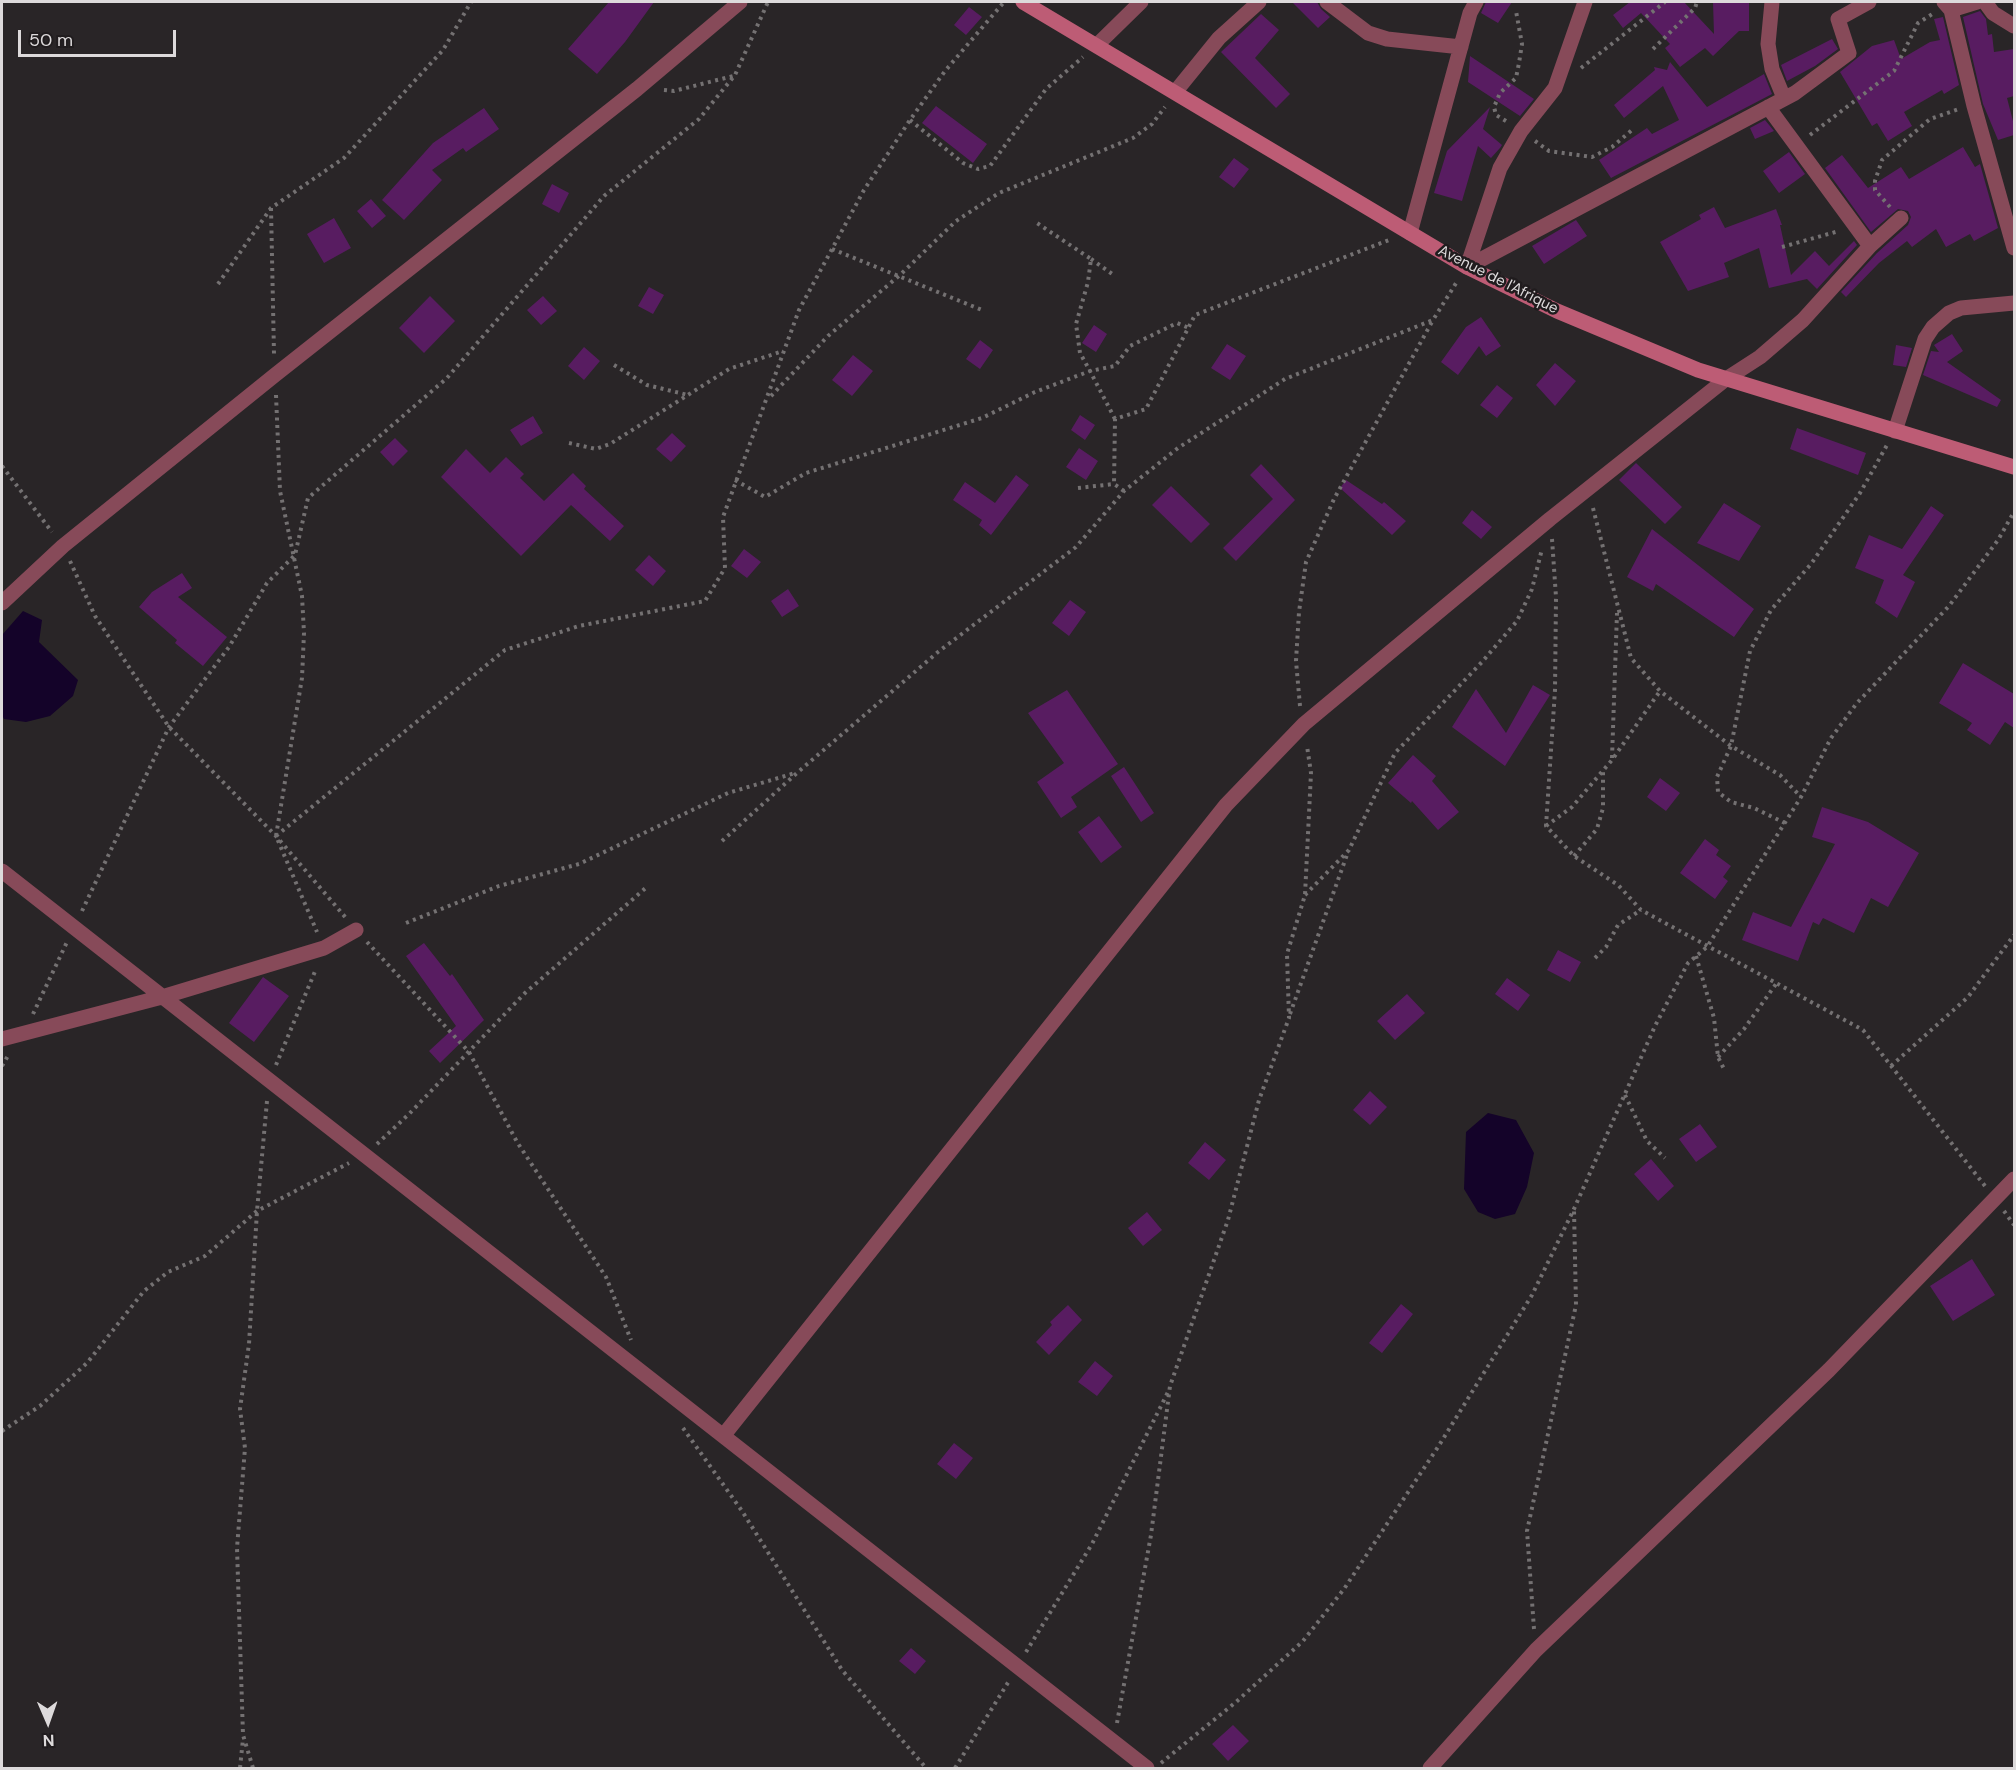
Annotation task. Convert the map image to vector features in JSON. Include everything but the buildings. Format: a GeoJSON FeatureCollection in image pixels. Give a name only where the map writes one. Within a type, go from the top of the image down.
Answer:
{"type":"FeatureCollection","features":[{"type":"Feature","properties":{"kind":"main road","name":"Avenue de l'Afrique"},"geometry":{"type":"LineString","coordinates":[[1023,2],[1467,267],[1557,311],[1726,379],[2014,467]]}},
{"type":"Feature","properties":{"kind":"street"},"geometry":{"type":"LineString","coordinates":[[2,603],[63,546],[637,89],[740,2]]}},
{"type":"Feature","properties":{"kind":"street"},"geometry":{"type":"LineString","coordinates":[[1097,45],[1141,2]]}},
{"type":"Feature","properties":{"kind":"street"},"geometry":{"type":"LineString","coordinates":[[1176,92],[1219,38],[1259,2]]}},
{"type":"Feature","properties":{"kind":"street"},"geometry":{"type":"LineString","coordinates":[[1327,2],[1368,33],[1387,39],[1461,47]]}},
{"type":"Feature","properties":{"kind":"street"},"geometry":{"type":"LineString","coordinates":[[1410,233],[1461,47],[1476,2]]}},
{"type":"Feature","properties":{"kind":"street"},"geometry":{"type":"LineString","coordinates":[[1467,267],[1500,168],[1521,131],[1555,88],[1585,2]]}},
{"type":"Feature","properties":{"kind":"street"},"geometry":{"type":"LineString","coordinates":[[1772,2],[1768,44],[1772,69],[1784,98]]}},
{"type":"Feature","properties":{"kind":"street"},"geometry":{"type":"LineString","coordinates":[[1467,267],[1784,98],[1849,52],[1838,19],[1869,2]]}},
{"type":"Feature","properties":{"kind":"street"},"geometry":{"type":"LineString","coordinates":[[1977,2],[1947,6],[2014,248]]}},
{"type":"Feature","properties":{"kind":"street"},"geometry":{"type":"LineString","coordinates":[[1985,2],[1993,13],[2014,26]]}},
{"type":"Feature","properties":{"kind":"street"},"geometry":{"type":"LineString","coordinates":[[1768,107],[1870,246]]}},
{"type":"Feature","properties":{"kind":"street"},"geometry":{"type":"LineString","coordinates":[[723,1436],[1226,805],[1304,724],[1550,519],[1726,379],[1760,357],[1803,320],[1870,246],[1901,218]]}},
{"type":"Feature","properties":{"kind":"street"},"geometry":{"type":"LineString","coordinates":[[1895,431],[1926,339],[1933,327],[1949,313],[1961,308],[2014,303]]}},
{"type":"Feature","properties":{"kind":"street"},"geometry":{"type":"LineString","coordinates":[[2,871],[1147,1768]]}},
{"type":"Feature","properties":{"kind":"street"},"geometry":{"type":"LineString","coordinates":[[2,1039],[162,997],[324,948],[356,930]]}},
{"type":"Feature","properties":{"kind":"street"},"geometry":{"type":"LineString","coordinates":[[1430,1768],[1536,1650],[1828,1370],[2014,1179]]}},
{"type":"Feature","properties":{"kind":"path"},"geometry":{"type":"LineString","coordinates":[[218,284],[271,208],[344,158],[443,50],[471,2]]}},
{"type":"Feature","properties":{"kind":"path"},"geometry":{"type":"LineString","coordinates":[[2,1066],[24,1033],[169,727],[229,647],[267,583],[294,555],[308,498],[447,378],[604,196],[699,119],[735,75],[768,2]]}},
{"type":"Feature","properties":{"kind":"path"},"geometry":{"type":"LineString","coordinates":[[276,836],[505,650],[579,626],[705,601],[725,568],[723,517],[735,480],[800,310],[864,190],[910,120],[945,71],[1004,2]]}},
{"type":"Feature","properties":{"kind":"path"},"geometry":{"type":"LineString","coordinates":[[1555,88],[1665,2]]}},
{"type":"Feature","properties":{"kind":"path"},"geometry":{"type":"LineString","coordinates":[[1653,49],[1695,8],[1697,2]]}},
{"type":"Feature","properties":{"kind":"path"},"geometry":{"type":"LineString","coordinates":[[1798,146],[1825,121],[1894,71],[1918,23],[1947,6]]}},
{"type":"Feature","properties":{"kind":"path"},"geometry":{"type":"LineString","coordinates":[[1516,11],[1522,44],[1519,63],[1516,78],[1500,93],[1494,107],[1496,115],[1549,151],[1592,157],[1612,147],[1632,130]]}},
{"type":"Feature","properties":{"kind":"path"},"geometry":{"type":"LineString","coordinates":[[910,120],[963,163],[978,169],[990,166],[1046,89],[1097,45]]}},
{"type":"Feature","properties":{"kind":"path"},"geometry":{"type":"LineString","coordinates":[[637,89],[674,91],[735,75]]}},
{"type":"Feature","properties":{"kind":"path"},"geometry":{"type":"LineString","coordinates":[[768,398],[828,336],[900,275],[956,220],[999,193],[1133,138],[1152,124],[1176,92]]}},
{"type":"Feature","properties":{"kind":"path"},"geometry":{"type":"LineString","coordinates":[[1901,218],[1875,190],[1875,181],[1882,160],[1930,119],[1951,110],[1974,106]]}},
{"type":"Feature","properties":{"kind":"path"},"geometry":{"type":"LineString","coordinates":[[240,1768],[243,1735],[237,1548],[245,1448],[240,1409],[249,1344],[257,1211],[269,1081],[324,948],[276,836],[302,678],[304,624],[294,555],[280,491],[271,208]]}},
{"type":"Feature","properties":{"kind":"path"},"geometry":{"type":"LineString","coordinates":[[1034,221],[1115,276]]}},
{"type":"Feature","properties":{"kind":"path"},"geometry":{"type":"LineString","coordinates":[[1782,247],[1854,227]]}},
{"type":"Feature","properties":{"kind":"path"},"geometry":{"type":"LineString","coordinates":[[1115,419],[1146,409],[1195,315],[1410,233]]}},
{"type":"Feature","properties":{"kind":"path"},"geometry":{"type":"LineString","coordinates":[[832,249],[982,310]]}},
{"type":"Feature","properties":{"kind":"path"},"geometry":{"type":"LineString","coordinates":[[1091,259],[1088,282],[1076,324],[1080,353],[1115,419],[1114,484]]}},
{"type":"Feature","properties":{"kind":"path"},"geometry":{"type":"LineString","coordinates":[[1289,1018],[1287,954],[1305,895],[1311,773],[1298,696],[1296,661],[1299,612],[1306,562],[1334,499],[1433,320],[1467,267]]}},
{"type":"Feature","properties":{"kind":"path"},"geometry":{"type":"LineString","coordinates":[[722,841],[798,772],[938,652],[1076,547],[1124,491],[1178,448],[1285,380],[1433,320]]}},
{"type":"Feature","properties":{"kind":"path"},"geometry":{"type":"LineString","coordinates":[[735,480],[765,497],[806,473],[982,418],[1035,392],[1090,370],[1115,366],[1130,346],[1177,323],[1189,328]]}},
{"type":"Feature","properties":{"kind":"path"},"geometry":{"type":"LineString","coordinates":[[569,443],[596,449],[610,444],[729,369],[783,351]]}},
{"type":"Feature","properties":{"kind":"path"},"geometry":{"type":"LineString","coordinates":[[614,365],[646,385],[689,395]]}},
{"type":"Feature","properties":{"kind":"path"},"geometry":{"type":"LineString","coordinates":[[1785,823],[1754,808],[1731,802],[1718,792],[1717,777],[1731,746],[1750,651],[1771,610],[1811,564],[1860,493],[1895,431]]}},
{"type":"Feature","properties":{"kind":"path"},"geometry":{"type":"LineString","coordinates":[[2,466],[63,546],[95,616],[169,727],[276,836],[356,930],[469,1052],[517,1142],[606,1277],[632,1343]]}},
{"type":"Feature","properties":{"kind":"path"},"geometry":{"type":"LineString","coordinates":[[1078,488],[1114,484],[1124,491]]}},
{"type":"Feature","properties":{"kind":"path"},"geometry":{"type":"LineString","coordinates":[[1588,489],[1631,658],[1660,692],[1731,746],[1780,775],[1801,797]]}},
{"type":"Feature","properties":{"kind":"path"},"geometry":{"type":"LineString","coordinates":[[1155,1768],[1236,1702],[1303,1641],[1344,1589],[1438,1447],[1532,1295],[1574,1209],[1655,1026],[1688,963],[1707,947],[1801,797],[1832,738],[1857,703],[1949,606],[1998,540],[2014,512]]}},
{"type":"Feature","properties":{"kind":"path"},"geometry":{"type":"LineString","coordinates":[[1550,519],[1556,597],[1555,690],[1546,826],[1574,856],[1618,885],[1641,910],[1863,1030],[2014,1225]]}},
{"type":"Feature","properties":{"kind":"path"},"geometry":{"type":"LineString","coordinates":[[955,1768],[1092,1544],[1170,1386],[1228,1220],[1259,1100],[1349,850],[1395,753],[1482,662],[1517,621],[1532,589],[1550,519]]}},
{"type":"Feature","properties":{"kind":"path"},"geometry":{"type":"LineString","coordinates":[[1612,760],[1617,609]]}},
{"type":"Feature","properties":{"kind":"path"},"geometry":{"type":"LineString","coordinates":[[1546,826],[1572,807],[1603,771],[1660,692]]}},
{"type":"Feature","properties":{"kind":"path"},"geometry":{"type":"LineString","coordinates":[[1574,856],[1597,830],[1603,808],[1603,771]]}},
{"type":"Feature","properties":{"kind":"path"},"geometry":{"type":"LineString","coordinates":[[406,923],[499,886],[579,864],[728,793],[798,772]]}},
{"type":"Feature","properties":{"kind":"path"},"geometry":{"type":"LineString","coordinates":[[1305,895],[1349,850]]}},
{"type":"Feature","properties":{"kind":"path"},"geometry":{"type":"LineString","coordinates":[[2,1431],[40,1406],[87,1363],[144,1291],[168,1272],[205,1256],[257,1211],[364,1155],[409,1114],[525,993],[648,886]]}},
{"type":"Feature","properties":{"kind":"path"},"geometry":{"type":"LineString","coordinates":[[1595,958],[1606,947],[1618,925],[1641,910]]}},
{"type":"Feature","properties":{"kind":"path"},"geometry":{"type":"LineString","coordinates":[[1891,1066],[1968,997],[2014,935]]}},
{"type":"Feature","properties":{"kind":"path"},"geometry":{"type":"LineString","coordinates":[[1696,956],[1713,1018],[1718,1057],[1725,1071]]}},
{"type":"Feature","properties":{"kind":"path"},"geometry":{"type":"LineString","coordinates":[[1718,1057],[1744,1029],[1776,984]]}},
{"type":"Feature","properties":{"kind":"path"},"geometry":{"type":"LineString","coordinates":[[1625,1094],[1647,1141],[1665,1158]]}},
{"type":"Feature","properties":{"kind":"path"},"geometry":{"type":"LineString","coordinates":[[1536,1650],[1527,1532],[1576,1305],[1574,1209]]}},
{"type":"Feature","properties":{"kind":"path"},"geometry":{"type":"LineString","coordinates":[[1113,1742],[1151,1535],[1170,1386]]}},
{"type":"Feature","properties":{"kind":"path"},"geometry":{"type":"LineString","coordinates":[[678,1421],[742,1511],[842,1670],[926,1768]]}},
{"type":"Feature","properties":{"kind":"path"},"geometry":{"type":"LineString","coordinates":[[243,1735],[253,1768]]}},
{"type":"Feature","properties":{"kind":"shaded area"},"geometry":{"type":"Polygon","coordinates":[[[23,611],[42,620],[39,642],[78,680],[73,696],[50,716],[26,722],[4,719],[2,715],[2,635],[23,611]]]}},
{"type":"Feature","properties":{"kind":"shaded area"},"geometry":{"type":"Polygon","coordinates":[[[1488,1113],[1516,1120],[1534,1153],[1527,1187],[1515,1214],[1495,1219],[1478,1212],[1464,1189],[1466,1132],[1488,1113]]]}}]}
